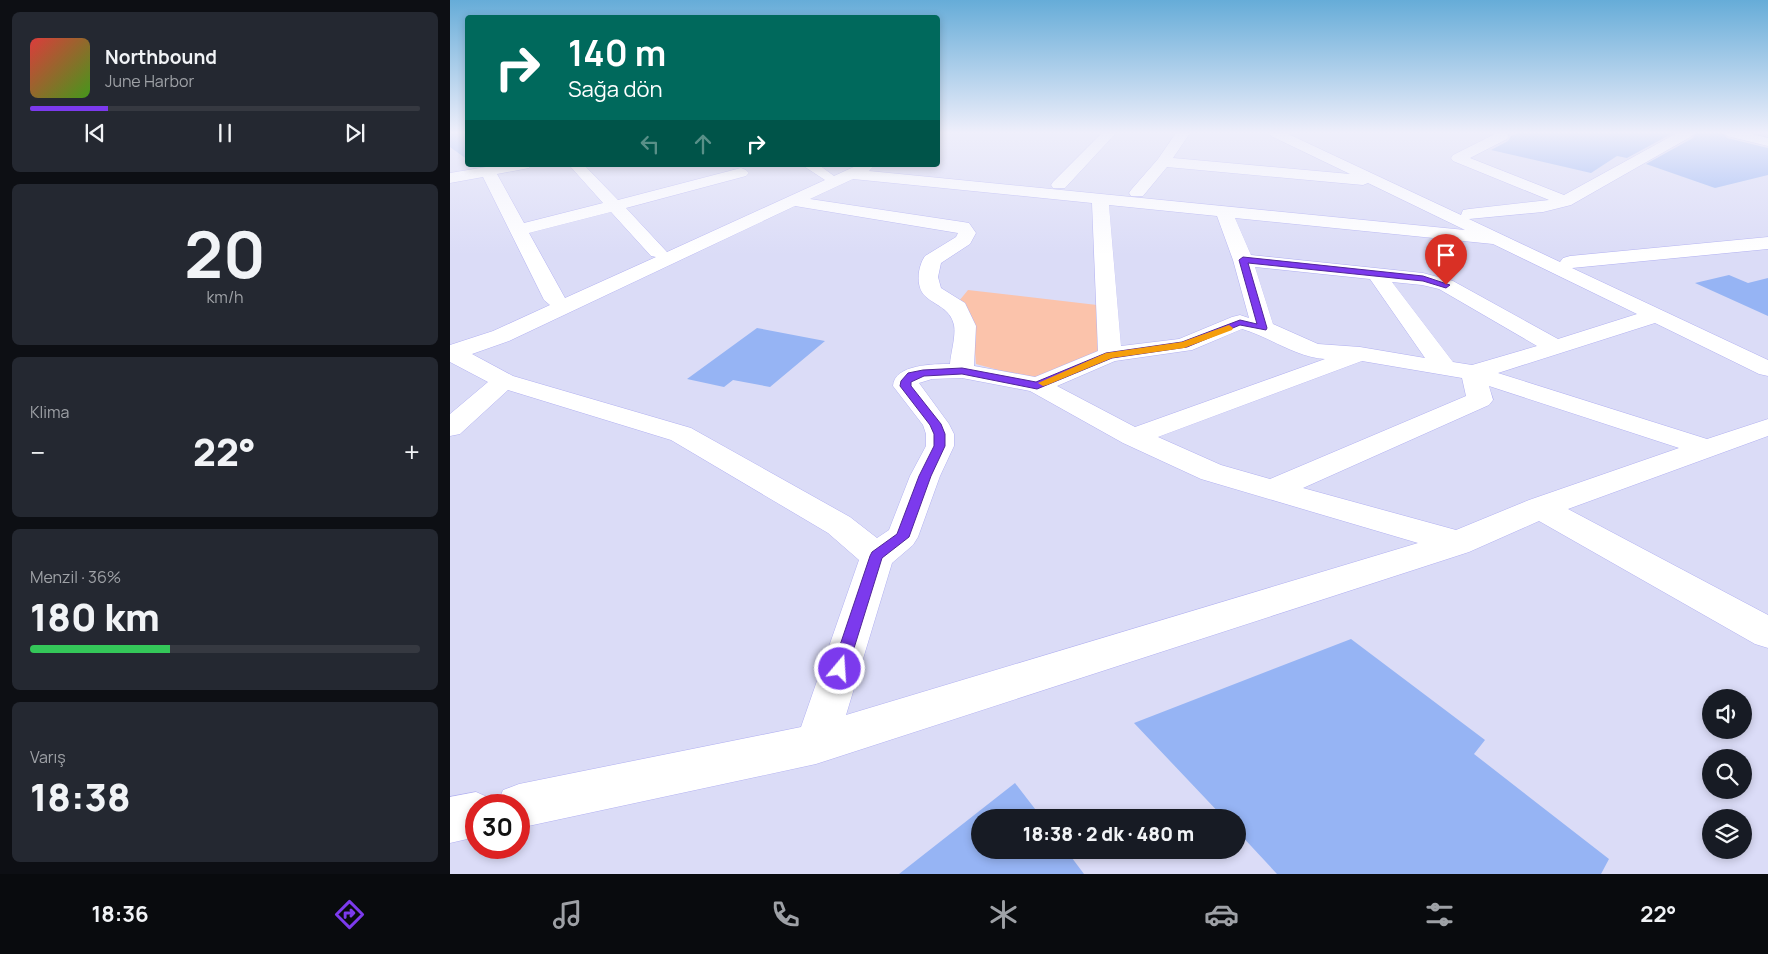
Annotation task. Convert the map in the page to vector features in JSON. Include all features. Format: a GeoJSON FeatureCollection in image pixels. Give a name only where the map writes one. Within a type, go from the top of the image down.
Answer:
{"type":"FeatureCollection","features":[{"type":"Feature","properties":{"kind":"street"},"geometry":{"type":"LineString","coordinates":[[450,178],[477,174]]}},
{"type":"Feature","properties":{"kind":"street"},"geometry":{"type":"LineString","coordinates":[[489,174],[555,300]]}},
{"type":"Feature","properties":{"kind":"street"},"geometry":{"type":"LineString","coordinates":[[584,174],[658,252]]}},
{"type":"Feature","properties":{"kind":"street"},"geometry":{"type":"LineString","coordinates":[[519,230],[738,174]]}},
{"type":"Feature","properties":{"kind":"street"},"geometry":{"type":"LineString","coordinates":[[823,174],[826,176]]}},
{"type":"Feature","properties":{"kind":"street"},"geometry":{"type":"LineString","coordinates":[[450,351],[658,252],[826,176],[835,174]]}},
{"type":"Feature","properties":{"kind":"street"},"geometry":{"type":"LineString","coordinates":[[450,351],[501,336],[848,174]]}},
{"type":"Feature","properties":{"kind":"street"},"geometry":{"type":"LineString","coordinates":[[905,174],[1100,199],[1496,239]]}},
{"type":"Feature","properties":{"kind":"street"},"geometry":{"type":"LineString","coordinates":[[928,174],[1137,193],[1468,219],[1543,207],[1565,201],[1614,174]]}},
{"type":"Feature","properties":{"kind":"street"},"geometry":{"type":"LineString","coordinates":[[1059,185],[1070,174]]}},
{"type":"Feature","properties":{"kind":"street"},"geometry":{"type":"LineString","coordinates":[[1137,193],[1153,174]]}},
{"type":"Feature","properties":{"kind":"street"},"geometry":{"type":"LineString","coordinates":[[1285,174],[1377,181]]}},
{"type":"Feature","properties":{"kind":"street"},"geometry":{"type":"LineString","coordinates":[[1362,174],[1570,262],[1768,355]]}},
{"type":"Feature","properties":{"kind":"street"},"geometry":{"type":"LineString","coordinates":[[1375,174],[1468,219],[1496,239],[1768,369]]}},
{"type":"Feature","properties":{"kind":"street"},"geometry":{"type":"LineString","coordinates":[[1497,174],[1565,201]]}},
{"type":"Feature","properties":{"kind":"street"},"geometry":{"type":"LineString","coordinates":[[1100,199],[1110,355]]}},
{"type":"Feature","properties":{"kind":"street"},"geometry":{"type":"LineString","coordinates":[[794,200],[907,220],[963,227],[967,233],[964,240],[932,260],[928,277],[932,291],[957,308],[965,326],[962,371]]}},
{"type":"Feature","properties":{"kind":"street"},"geometry":{"type":"LineString","coordinates":[[1224,212],[1243,260],[1263,328]]}},
{"type":"Feature","properties":{"kind":"street"},"geometry":{"type":"LineString","coordinates":[[1570,262],[1768,243]]}},
{"type":"Feature","properties":{"kind":"street"},"geometry":{"type":"LineString","coordinates":[[1243,260],[1423,279],[1446,285],[1556,347]]}},
{"type":"Feature","properties":{"kind":"street"},"geometry":{"type":"LineString","coordinates":[[1376,274],[1445,368]]}},
{"type":"Feature","properties":{"kind":"street"},"geometry":{"type":"LineString","coordinates":[[1473,373],[1655,316]]}},
{"type":"Feature","properties":{"kind":"street"},"geometry":{"type":"LineString","coordinates":[[1037,386],[1110,355],[1184,345],[1240,322],[1263,328],[1314,351],[1360,354],[1473,373],[1706,448]]}},
{"type":"Feature","properties":{"kind":"street"},"geometry":{"type":"LineString","coordinates":[[450,351],[504,381],[681,434],[839,525],[876,556]]}},
{"type":"Feature","properties":{"kind":"street"},"geometry":{"type":"LineString","coordinates":[[1133,437],[1360,354]]}},
{"type":"Feature","properties":{"kind":"street"},"geometry":{"type":"LineString","coordinates":[[816,744],[876,556],[902,537],[925,476],[940,446],[938,429],[906,386],[906,381],[912,376],[923,373],[962,371],[1037,386],[1133,437],[1211,472],[1458,542]]}},
{"type":"Feature","properties":{"kind":"street"},"geometry":{"type":"LineString","coordinates":[[1271,490],[1480,400],[1473,373]]}},
{"type":"Feature","properties":{"kind":"street"},"geometry":{"type":"LineString","coordinates":[[450,428],[504,381]]}},
{"type":"Feature","properties":{"kind":"street"},"geometry":{"type":"LineString","coordinates":[[530,804],[816,744],[1458,542],[1540,508],[1768,427]]}},
{"type":"Feature","properties":{"kind":"street"},"geometry":{"type":"LineString","coordinates":[[1540,508],[1768,633]]}},
{"type":"Feature","properties":{"kind":"street"},"geometry":{"type":"LineString","coordinates":[[450,820],[465,817]]}},
{"type":"Feature","properties":{"kind":"shaded area"},"geometry":{"type":"Polygon","coordinates":[[[968,290],[1097,305],[1098,354],[1036,380],[976,364],[974,341],[959,301],[968,290]]]}},
{"type":"Feature","properties":{"kind":"building"},"geometry":{"type":"Polygon","coordinates":[[[1674,174],[1768,174],[1768,175],[1715,188],[1674,174]]]}},
{"type":"Feature","properties":{"kind":"building"},"geometry":{"type":"Polygon","coordinates":[[[1729,275],[1748,283],[1768,278],[1768,316],[1695,283],[1729,275]]]}},
{"type":"Feature","properties":{"kind":"building"},"geometry":{"type":"Polygon","coordinates":[[[757,328],[825,341],[770,387],[733,380],[724,387],[687,379],[757,328]]]}},
{"type":"Feature","properties":{"kind":"building"},"geometry":{"type":"Polygon","coordinates":[[[1351,639],[1485,740],[1474,754],[1609,859],[1601,874],[1277,874],[1246,841],[1246,809],[1215,809],[1134,723],[1351,639]]]}},
{"type":"Feature","properties":{"kind":"building"},"geometry":{"type":"Polygon","coordinates":[[[1015,783],[1035,809],[982,809],[1015,783]]]}},
{"type":"Feature","properties":{"kind":"building"},"geometry":{"type":"Polygon","coordinates":[[[971,818],[971,859],[1073,859],[1084,874],[899,874],[971,818]]]}},
{"type":"Feature","properties":{"kind":"slow traffic"},"geometry":{"type":"LineString","coordinates":[[1043,383],[1110,355],[1184,345],[1229,328]]}},
{"type":"Feature","properties":{"kind":"route"},"geometry":{"type":"LineString","coordinates":[[840,669],[876,556],[902,537],[925,476],[940,446],[940,434],[936,424],[906,386],[908,378],[923,373],[962,371],[1037,386],[1110,355],[1184,345],[1225,330],[1240,322],[1263,328],[1243,260],[1423,279],[1446,285]]}}]}
